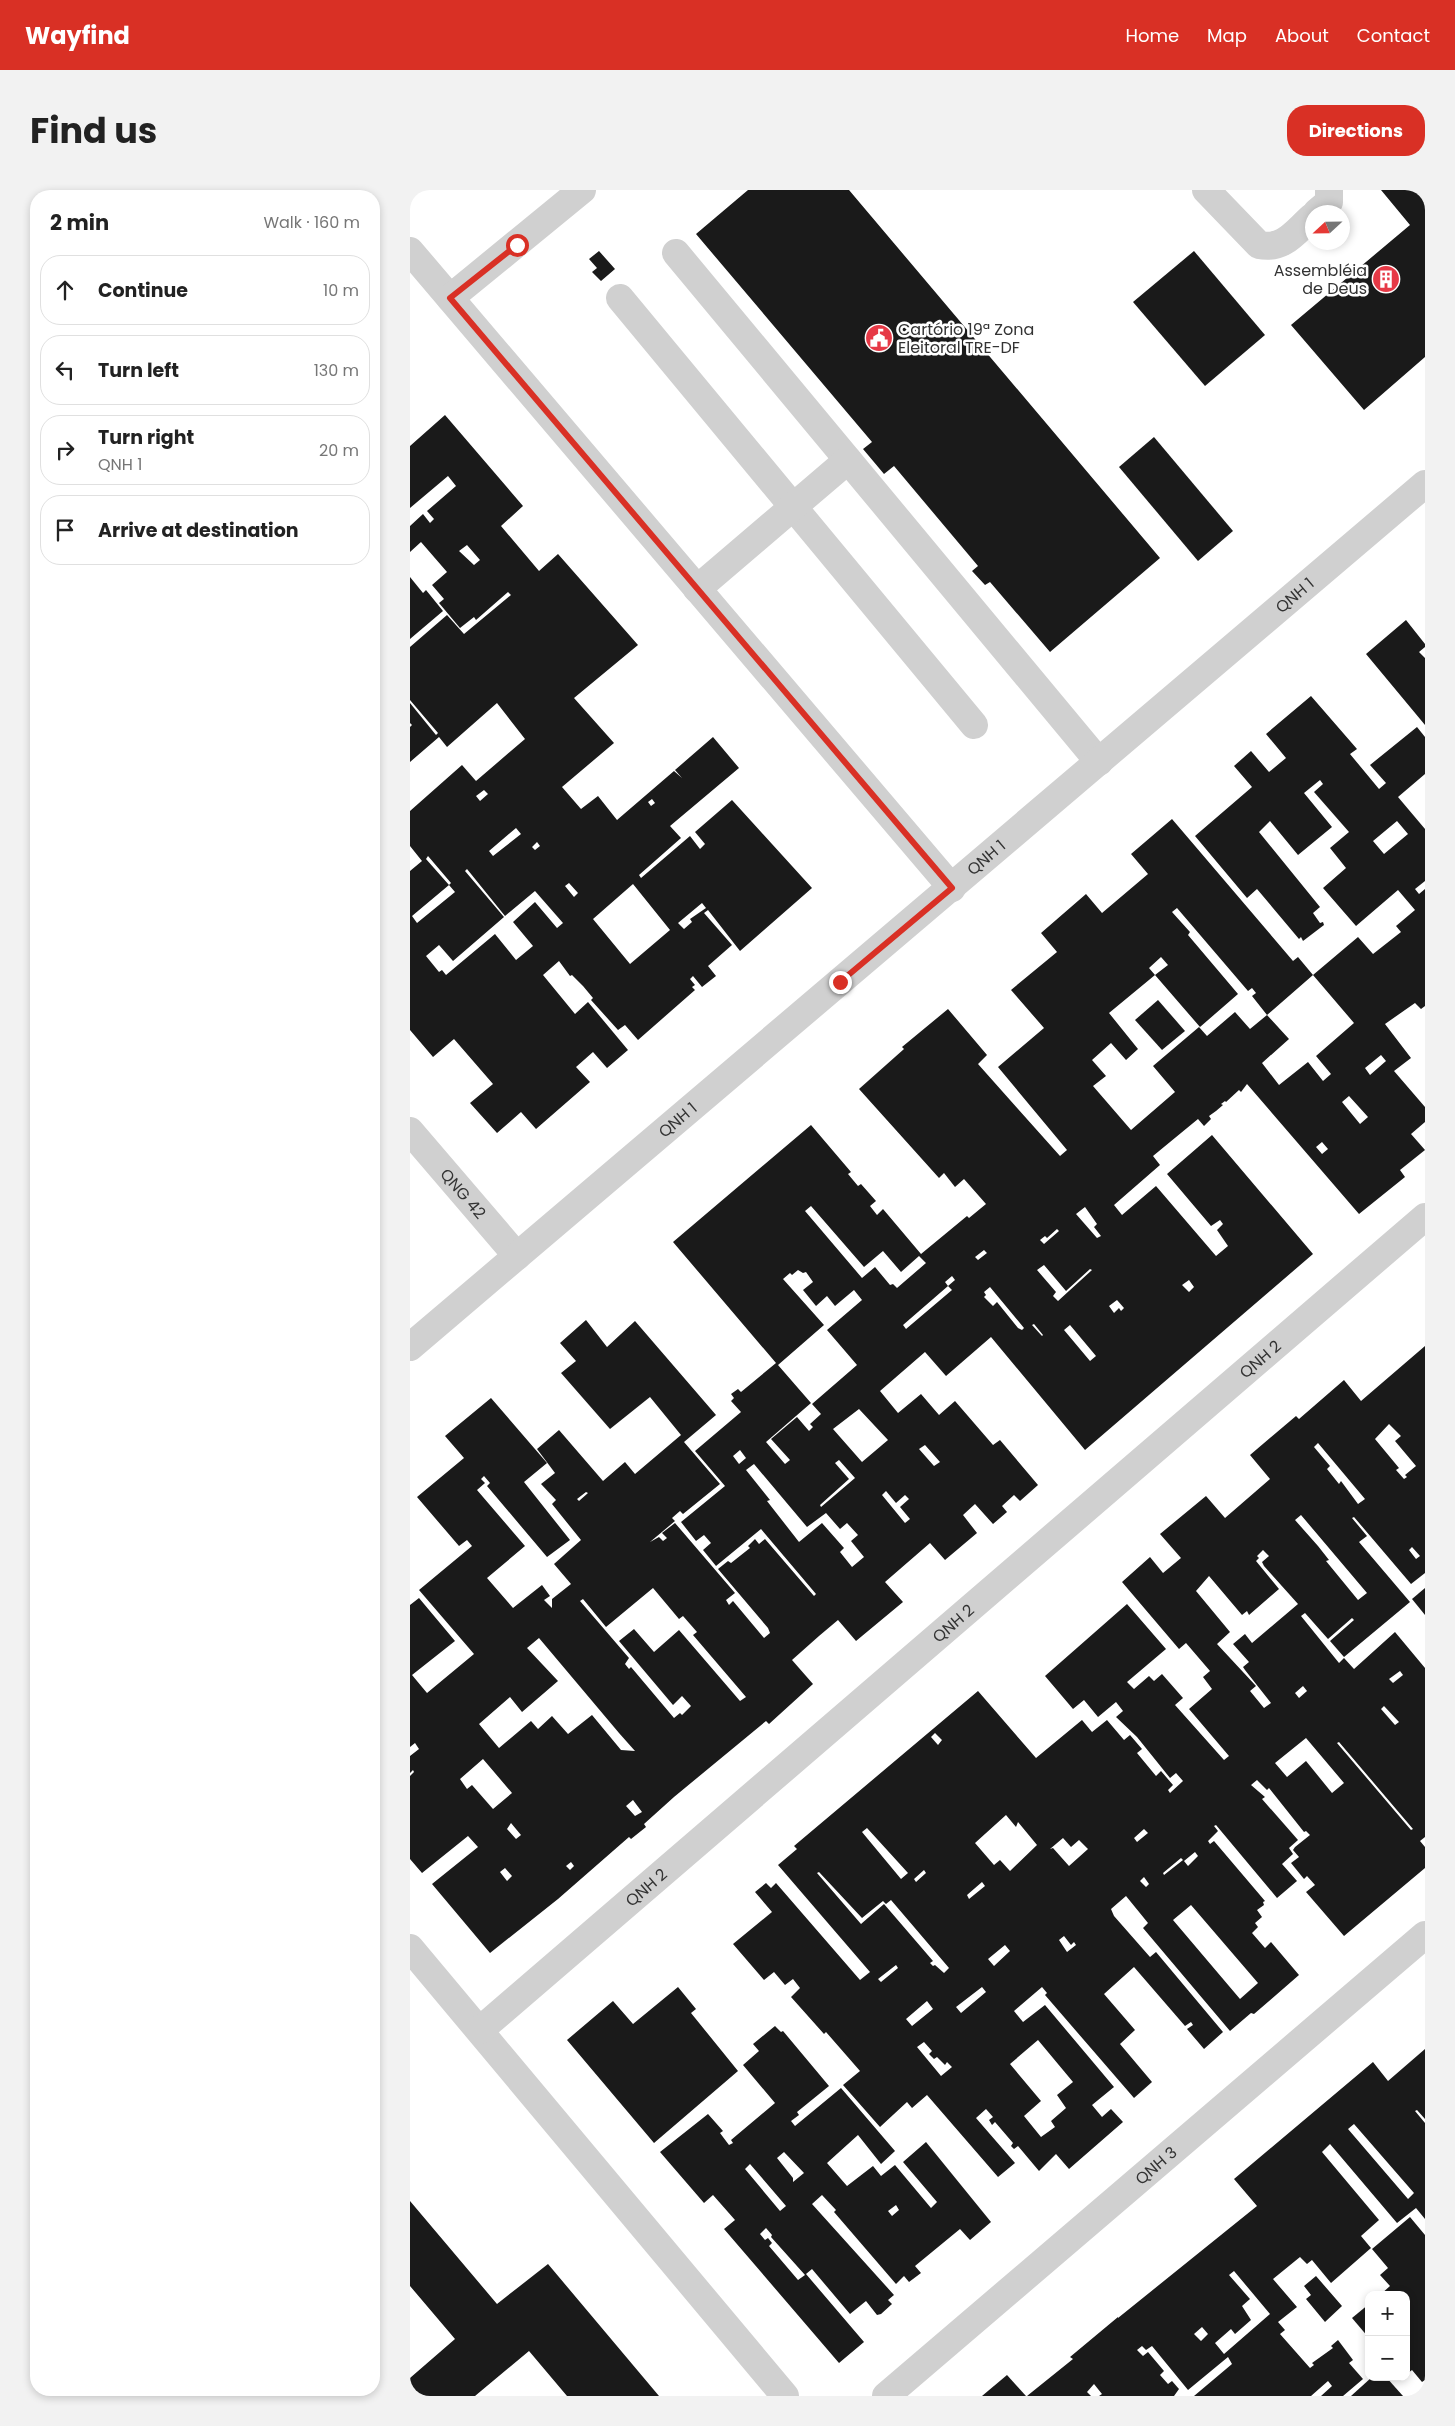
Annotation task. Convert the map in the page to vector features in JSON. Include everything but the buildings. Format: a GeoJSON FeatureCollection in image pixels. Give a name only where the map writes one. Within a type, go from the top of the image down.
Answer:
{"type":"FeatureCollection","features":[{"type":"Feature","properties":{"kind":"street"},"geometry":{"type":"LineString","coordinates":[[450,298],[582,190]]}},
{"type":"Feature","properties":{"kind":"street"},"geometry":{"type":"LineString","coordinates":[[1206,190],[1259,245],[1269,247],[1281,245],[1305,223]]}},
{"type":"Feature","properties":{"kind":"street"},"geometry":{"type":"LineString","coordinates":[[1325,205],[1329,202],[1329,190]]}},
{"type":"Feature","properties":{"kind":"street"},"geometry":{"type":"LineString","coordinates":[[410,251],[952,888]]}},
{"type":"Feature","properties":{"kind":"street"},"geometry":{"type":"LineString","coordinates":[[676,253],[1099,762]]}},
{"type":"Feature","properties":{"kind":"street"},"geometry":{"type":"LineString","coordinates":[[620,298],[974,725]]}},
{"type":"Feature","properties":{"kind":"street"},"geometry":{"type":"LineString","coordinates":[[697,589],[848,460]]}},
{"type":"Feature","properties":{"kind":"street","name":"QNH 1"},"geometry":{"type":"LineString","coordinates":[[410,1347],[1425,484]]}},
{"type":"Feature","properties":{"kind":"street","name":"QNG 42"},"geometry":{"type":"LineString","coordinates":[[410,1131],[516,1256]]}},
{"type":"Feature","properties":{"kind":"street","name":"QNH 2"},"geometry":{"type":"LineString","coordinates":[[480,2030],[1425,1217]]}},
{"type":"Feature","properties":{"kind":"street","name":"QNH 3"},"geometry":{"type":"LineString","coordinates":[[886,2396],[1425,1935]]}},
{"type":"Feature","properties":{"kind":"street"},"geometry":{"type":"LineString","coordinates":[[410,1948],[785,2396]]}},
{"type":"Feature","properties":{"kind":"place","name":"Assembléia de Deus"},"geometry":{"type":"Point","coordinates":[1386,279]}},
{"type":"Feature","properties":{"kind":"place","name":"Cartório 19ª Zona Eleitoral TRE-DF"},"geometry":{"type":"Point","coordinates":[879,338]}},
{"type":"Feature","properties":{"kind":"route"},"geometry":{"type":"LineString","coordinates":[[517,245],[450,298],[952,888],[840,982]]}}]}
